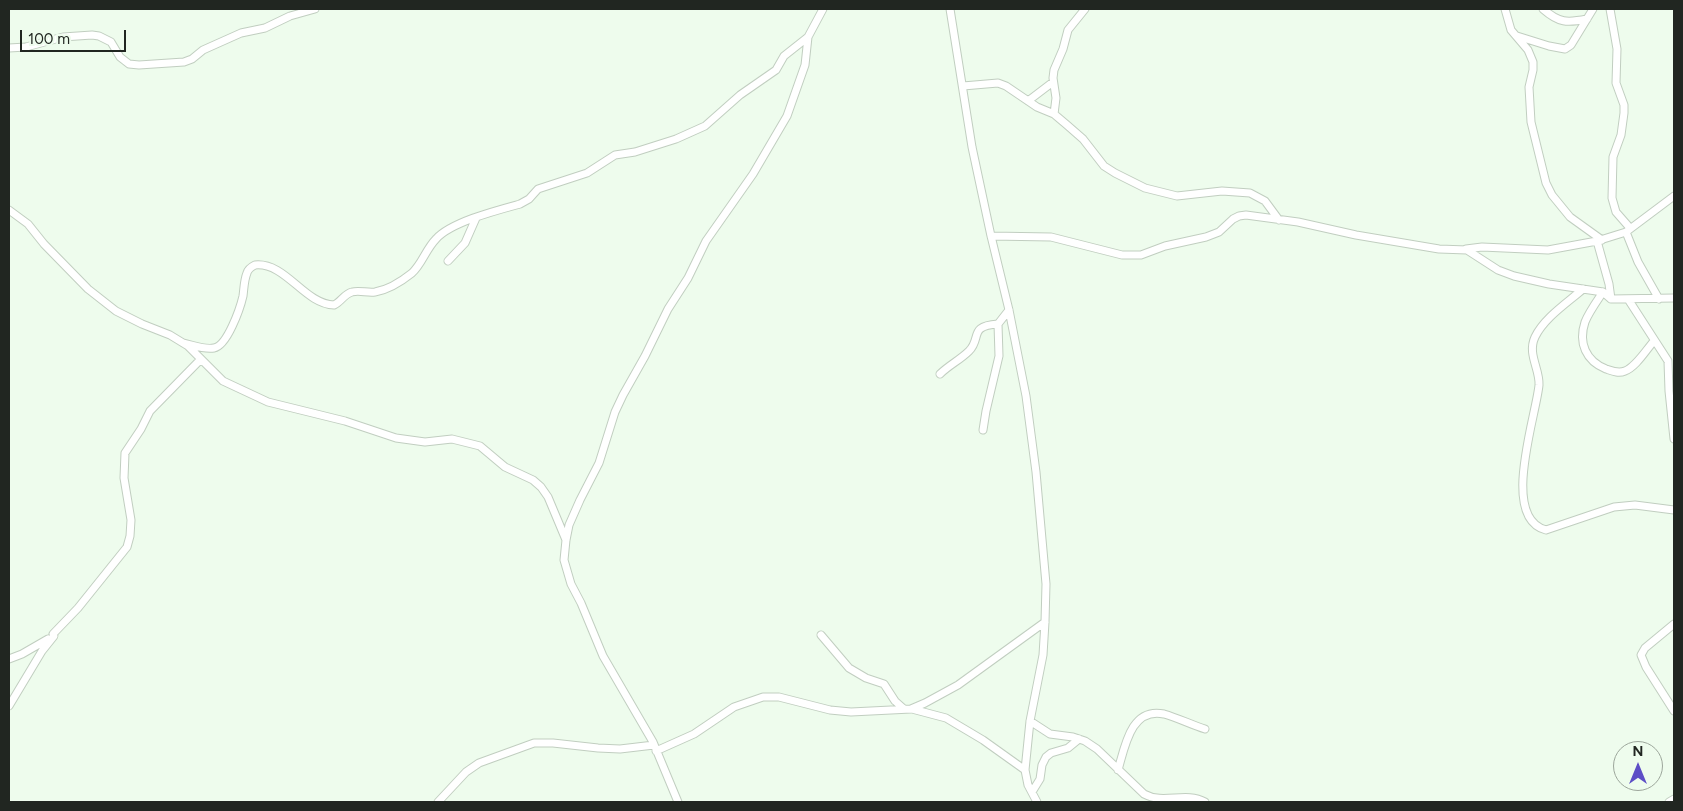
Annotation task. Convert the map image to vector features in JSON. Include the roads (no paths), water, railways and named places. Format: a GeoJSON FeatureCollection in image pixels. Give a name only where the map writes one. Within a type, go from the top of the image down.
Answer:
{"type":"FeatureCollection","features":[{"type":"Feature","properties":{"kind":"street"},"geometry":{"type":"LineString","coordinates":[[9,48],[26,47],[63,37],[92,35],[111,42],[120,57],[129,64],[139,66],[184,62],[192,59],[203,50],[241,33],[265,28],[290,16],[315,9]]}},
{"type":"Feature","properties":{"kind":"street"},"geometry":{"type":"LineString","coordinates":[[678,802],[655,748],[603,656],[571,584],[564,560],[566,540],[569,526],[580,500],[600,463],[615,412],[668,308],[688,278],[706,242],[753,174],[787,116],[805,66],[808,37],[823,9]]}},
{"type":"Feature","properties":{"kind":"street"},"geometry":{"type":"LineString","coordinates":[[950,9],[972,147],[1009,310],[1026,396],[1036,472],[1045,574],[1045,622],[1043,655],[1030,722],[1025,770],[1028,785],[1037,802]]}},
{"type":"Feature","properties":{"kind":"street"},"geometry":{"type":"LineString","coordinates":[[1054,114],[1056,98],[1053,82],[1054,70],[1063,49],[1068,30],[1085,9]]}},
{"type":"Feature","properties":{"kind":"street"},"geometry":{"type":"LineString","coordinates":[[1506,9],[1508,22],[1516,36],[1528,50],[1533,62],[1529,87],[1531,122],[1549,189],[1570,217],[1600,241],[1611,299]]}},
{"type":"Feature","properties":{"kind":"street"},"geometry":{"type":"LineString","coordinates":[[1543,9],[1561,21],[1573,22],[1587,19]]}},
{"type":"Feature","properties":{"kind":"street"},"geometry":{"type":"LineString","coordinates":[[1516,36],[1566,49],[1593,9]]}},
{"type":"Feature","properties":{"kind":"street"},"geometry":{"type":"LineString","coordinates":[[1610,9],[1618,49],[1616,83],[1624,105],[1621,135],[1614,150],[1612,198],[1616,212],[1628,230],[1638,262],[1659,299]]}},
{"type":"Feature","properties":{"kind":"street"},"geometry":{"type":"LineString","coordinates":[[183,343],[205,348],[215,348],[226,340],[242,299],[247,273],[255,265],[266,265],[280,272],[308,294],[323,303],[334,305],[352,292],[374,292],[386,288],[413,272],[426,251],[443,232],[476,218],[520,204],[529,199],[538,190],[587,173],[615,155],[635,152],[676,139],[705,126],[740,95],[776,70],[784,56],[808,37]]}},
{"type":"Feature","properties":{"kind":"street"},"geometry":{"type":"LineString","coordinates":[[1028,101],[1053,82]]}},
{"type":"Feature","properties":{"kind":"street"},"geometry":{"type":"LineString","coordinates":[[962,86],[998,83],[1006,86],[1028,101],[1054,114],[1083,139],[1104,166],[1145,188],[1177,196],[1222,191],[1250,193],[1266,201],[1278,220]]}},
{"type":"Feature","properties":{"kind":"street"},"geometry":{"type":"LineString","coordinates":[[1460,249],[1482,247],[1548,250],[1600,241],[1628,230],[1674,196]]}},
{"type":"Feature","properties":{"kind":"street"},"geometry":{"type":"LineString","coordinates":[[9,210],[28,224],[44,244],[88,289],[116,311],[170,335],[183,343],[223,381],[238,390],[268,402],[345,420],[396,438],[425,442],[452,439],[480,446],[505,467],[533,480],[540,487],[548,497],[566,540]]}},
{"type":"Feature","properties":{"kind":"street"},"geometry":{"type":"LineString","coordinates":[[991,236],[1051,237],[1122,255],[1140,254],[1165,246],[1206,237],[1219,232],[1233,219],[1246,215],[1433,248],[1468,250],[1498,270],[1514,276],[1603,292],[1611,299],[1674,298]]}},
{"type":"Feature","properties":{"kind":"street"},"geometry":{"type":"LineString","coordinates":[[448,261],[465,244],[476,218]]}},
{"type":"Feature","properties":{"kind":"street"},"geometry":{"type":"LineString","coordinates":[[1583,289],[1543,326],[1535,336],[1532,345],[1532,355],[1539,380],[1522,482],[1524,505],[1527,514],[1535,525],[1546,530],[1614,507],[1635,506],[1674,510]]}},
{"type":"Feature","properties":{"kind":"street"},"geometry":{"type":"LineString","coordinates":[[1603,292],[1585,322],[1583,344],[1591,360],[1610,370],[1624,371],[1631,367],[1654,341]]}},
{"type":"Feature","properties":{"kind":"street"},"geometry":{"type":"LineString","coordinates":[[1628,299],[1668,361],[1674,440]]}},
{"type":"Feature","properties":{"kind":"street"},"geometry":{"type":"LineString","coordinates":[[984,430],[986,411],[999,356],[998,324],[1009,310]]}},
{"type":"Feature","properties":{"kind":"street"},"geometry":{"type":"LineString","coordinates":[[940,374],[949,365],[969,352],[981,328],[991,324],[998,324]]}},
{"type":"Feature","properties":{"kind":"street"},"geometry":{"type":"LineString","coordinates":[[9,706],[42,650],[54,636],[53,634],[127,547],[131,520],[124,478],[125,453],[150,411],[201,360]]}},
{"type":"Feature","properties":{"kind":"street"},"geometry":{"type":"LineString","coordinates":[[908,709],[925,703],[958,685],[1045,622]]}},
{"type":"Feature","properties":{"kind":"street"},"geometry":{"type":"LineString","coordinates":[[1674,624],[1645,648],[1641,655],[1646,667],[1674,711]]}},
{"type":"Feature","properties":{"kind":"street"},"geometry":{"type":"LineString","coordinates":[[821,634],[849,668],[866,678],[887,686],[895,701],[908,709]]}},
{"type":"Feature","properties":{"kind":"street"},"geometry":{"type":"LineString","coordinates":[[9,659],[27,652],[54,636]]}},
{"type":"Feature","properties":{"kind":"street"},"geometry":{"type":"LineString","coordinates":[[438,802],[466,772],[479,763],[534,743],[620,749],[655,748],[694,734],[734,707],[763,697],[779,697],[830,710],[851,712],[908,709],[946,718],[983,740],[1025,770]]}},
{"type":"Feature","properties":{"kind":"street"},"geometry":{"type":"LineString","coordinates":[[1118,770],[1130,732],[1136,721],[1142,716],[1163,714],[1205,729]]}},
{"type":"Feature","properties":{"kind":"street"},"geometry":{"type":"LineString","coordinates":[[1030,722],[1050,734],[1079,739],[1097,749],[1144,794],[1152,799],[1193,797],[1205,802]]}},
{"type":"Feature","properties":{"kind":"street"},"geometry":{"type":"LineString","coordinates":[[1032,792],[1040,779],[1042,765],[1046,757],[1068,748],[1079,739]]}},
{"type":"Feature","properties":{"kind":"street"},"geometry":{"type":"LineString","coordinates":[[1669,802],[1674,799]]}}]}
